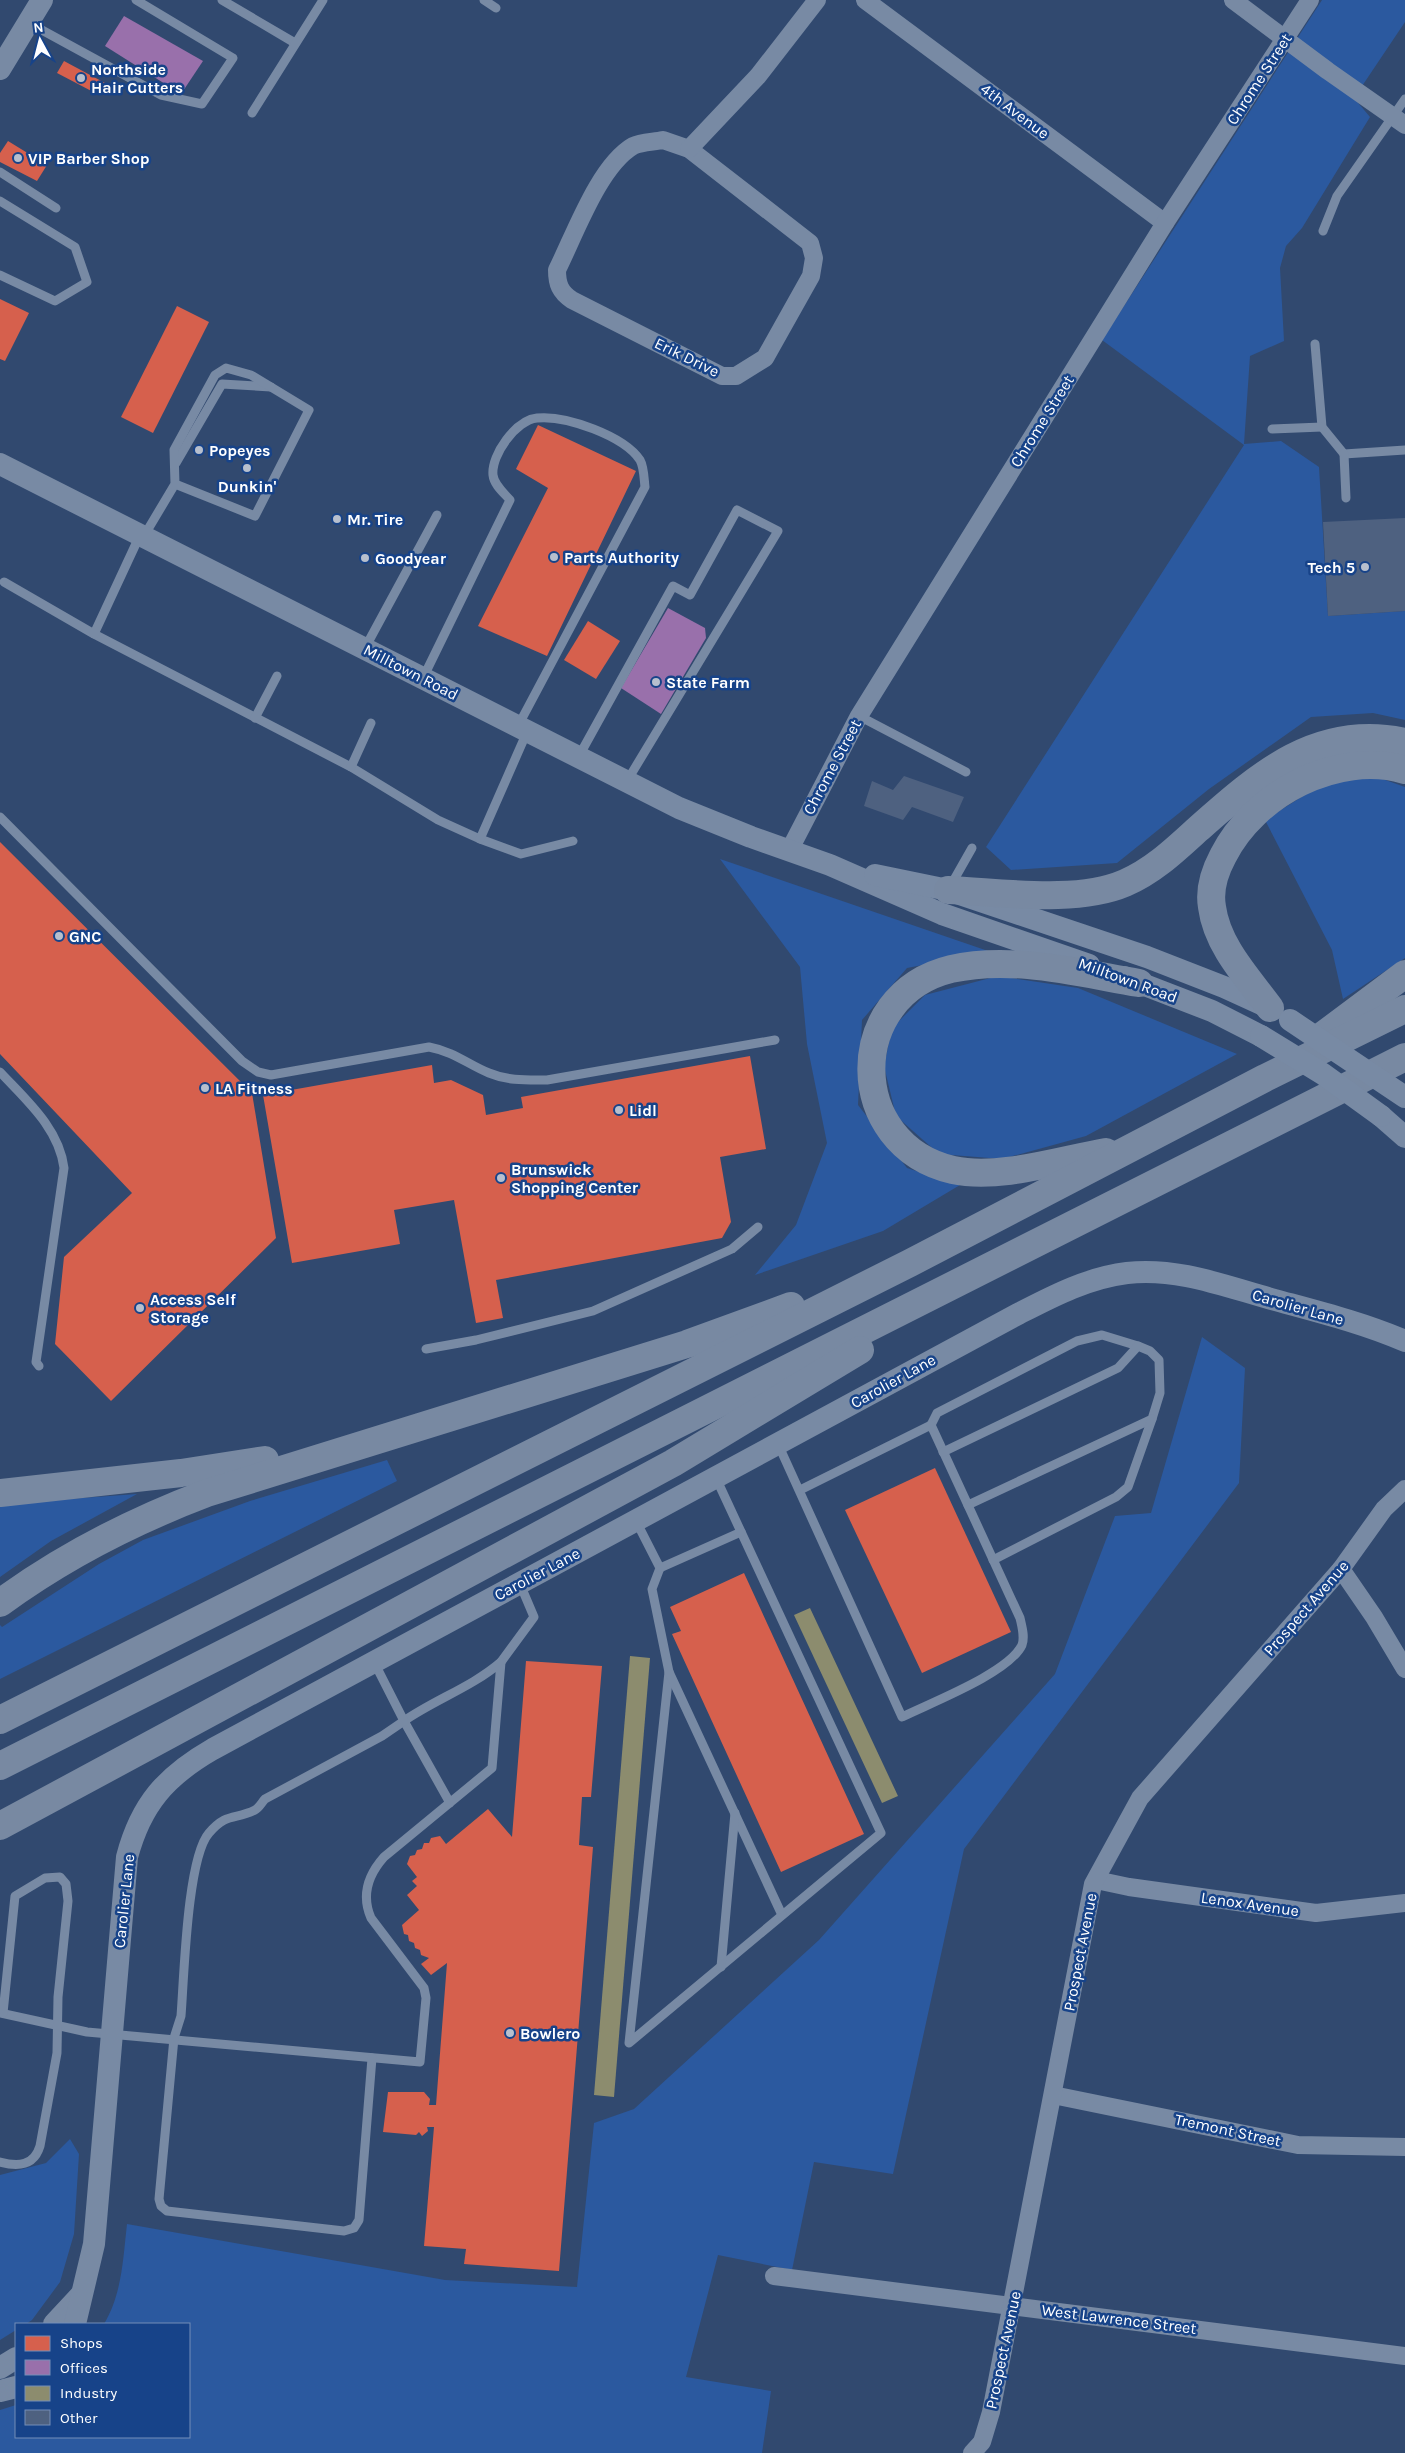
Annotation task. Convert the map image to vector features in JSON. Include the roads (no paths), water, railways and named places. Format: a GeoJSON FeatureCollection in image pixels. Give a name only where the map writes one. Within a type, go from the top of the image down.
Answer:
{"type":"FeatureCollection","features":[{"type":"Feature","properties":{"kind":"highway"},"geometry":{"type":"LineString","coordinates":[[948,890],[1059,895],[1108,889],[1152,869],[1251,783],[1300,752],[1353,738],[1388,738],[1405,742]]}},
{"type":"Feature","properties":{"kind":"highway"},"geometry":{"type":"LineString","coordinates":[[1280,1014],[1226,946],[1215,919],[1212,907],[1214,879],[1226,849],[1235,835],[1260,810],[1296,785],[1340,769],[1384,766],[1405,770]]}},
{"type":"Feature","properties":{"kind":"highway"},"geometry":{"type":"LineString","coordinates":[[1134,1146],[999,1171],[966,1172],[952,1169],[922,1157],[896,1137],[880,1112],[871,1084],[870,1069],[874,1041],[886,1015],[909,990],[922,980],[937,973],[970,966],[1011,965],[1139,982]]}},
{"type":"Feature","properties":{"kind":"highway"},"geometry":{"type":"LineString","coordinates":[[1266,1078],[1405,974]]}},
{"type":"Feature","properties":{"kind":"highway"},"geometry":{"type":"LineString","coordinates":[[0,1720],[910,1263],[1266,1078],[1405,1009]]}},
{"type":"Feature","properties":{"kind":"highway"},"geometry":{"type":"LineString","coordinates":[[0,1766],[1405,1057]]}},
{"type":"Feature","properties":{"kind":"highway"},"geometry":{"type":"LineString","coordinates":[[0,1826],[673,1463],[1031,1246]]}},
{"type":"Feature","properties":{"kind":"highway"},"geometry":{"type":"LineString","coordinates":[[0,1603],[69,1557],[121,1529],[177,1504],[215,1490],[687,1344],[910,1263]]}},
{"type":"Feature","properties":{"kind":"highway"},"geometry":{"type":"LineString","coordinates":[[0,1493],[181,1473],[365,1444]]}},
{"type":"Feature","properties":{"kind":"street"},"geometry":{"type":"LineString","coordinates":[[0,69],[42,0]]}},
{"type":"Feature","properties":{"kind":"street"},"geometry":{"type":"LineString","coordinates":[[689,148],[758,76],[817,0]]}},
{"type":"Feature","properties":{"kind":"street","name":"4th Avenue"},"geometry":{"type":"LineString","coordinates":[[865,0],[1165,223]]}},
{"type":"Feature","properties":{"kind":"street"},"geometry":{"type":"LineString","coordinates":[[1234,0],[1399,121]]}},
{"type":"Feature","properties":{"kind":"street","name":"Chrome Street"},"geometry":{"type":"LineString","coordinates":[[789,851],[859,716],[1165,223],[1310,0]]}},
{"type":"Feature","properties":{"kind":"street","name":"Erik Drive"},"geometry":{"type":"LineString","coordinates":[[663,140],[689,148],[810,243],[814,258],[811,276],[765,358],[736,376],[722,376],[572,300],[562,294],[557,281],[557,270],[596,191],[616,160],[634,145],[663,140]]}},
{"type":"Feature","properties":{"kind":"street","name":"Milltown Road"},"geometry":{"type":"LineString","coordinates":[[0,464],[688,811],[830,865],[942,914],[1139,982],[1212,1012],[1261,1036],[1323,1074],[1381,1116],[1405,1137]]}},
{"type":"Feature","properties":{"kind":"street","name":"Milltown Road"},"geometry":{"type":"LineString","coordinates":[[830,865],[948,890],[1173,966],[1224,986],[1280,1014],[1405,1097]]}},
{"type":"Feature","properties":{"kind":"street","name":"Carolier Lane"},"geometry":{"type":"LineString","coordinates":[[75,2323],[81,2295],[87,2280],[94,2244],[127,1858],[136,1828],[155,1796],[180,1770],[194,1760],[374,1662],[1056,1294],[1090,1281],[1110,1276],[1146,1272],[1189,1276],[1375,1328],[1405,1341]]}},
{"type":"Feature","properties":{"kind":"street"},"geometry":{"type":"LineString","coordinates":[[1375,1328],[1405,1332]]}},
{"type":"Feature","properties":{"kind":"street","name":"Prospect Avenue"},"geometry":{"type":"LineString","coordinates":[[972,2453],[982,2442],[991,2412],[1096,1880],[1140,1798],[1341,1569],[1384,1509],[1405,1489]]}},
{"type":"Feature","properties":{"kind":"street"},"geometry":{"type":"LineString","coordinates":[[1341,1569],[1374,1617],[1405,1669]]}},
{"type":"Feature","properties":{"kind":"street","name":"Lenox Avenue"},"geometry":{"type":"LineString","coordinates":[[1096,1880],[1139,1888],[1316,1913],[1405,1903]]}},
{"type":"Feature","properties":{"kind":"street","name":"Tremont Street"},"geometry":{"type":"LineString","coordinates":[[1053,2095],[1298,2145],[1405,2147]]}},
{"type":"Feature","properties":{"kind":"street","name":"West Lawrence Street"},"geometry":{"type":"LineString","coordinates":[[774,2276],[1405,2356]]}},
{"type":"Feature","properties":{"kind":"street","name":"Carolier Lane"},"geometry":{"type":"LineString","coordinates":[[55,2323],[81,2295]]}},
{"type":"Feature","properties":{"kind":"street"},"geometry":{"type":"LineString","coordinates":[[0,2368],[15,2359]]}},
{"type":"Feature","properties":{"kind":"street"},"geometry":{"type":"LineString","coordinates":[[0,2391],[15,2386]]}},
{"type":"Feature","properties":{"kind":"lane"},"geometry":{"type":"LineString","coordinates":[[28,23],[161,95],[202,104],[233,58],[136,0]]}},
{"type":"Feature","properties":{"kind":"lane"},"geometry":{"type":"LineString","coordinates":[[222,0],[295,43]]}},
{"type":"Feature","properties":{"kind":"lane"},"geometry":{"type":"LineString","coordinates":[[252,114],[323,0]]}},
{"type":"Feature","properties":{"kind":"lane"},"geometry":{"type":"LineString","coordinates":[[484,0],[496,8]]}},
{"type":"Feature","properties":{"kind":"lane"},"geometry":{"type":"LineString","coordinates":[[1323,231],[1337,196],[1399,121],[1405,99]]}},
{"type":"Feature","properties":{"kind":"lane"},"geometry":{"type":"LineString","coordinates":[[0,172],[56,208]]}},
{"type":"Feature","properties":{"kind":"lane"},"geometry":{"type":"LineString","coordinates":[[0,201],[75,247],[87,282],[55,301],[0,275]]}},
{"type":"Feature","properties":{"kind":"lane"},"geometry":{"type":"LineString","coordinates":[[1315,344],[1322,427],[1344,454],[1346,498]]}},
{"type":"Feature","properties":{"kind":"lane"},"geometry":{"type":"LineString","coordinates":[[94,634],[142,536],[176,484],[174,450],[215,374],[226,368],[251,375],[308,410],[255,516],[176,484]]}},
{"type":"Feature","properties":{"kind":"lane"},"geometry":{"type":"LineString","coordinates":[[176,463],[222,384],[233,383],[244,387],[271,387]]}},
{"type":"Feature","properties":{"kind":"lane"},"geometry":{"type":"LineString","coordinates":[[423,678],[510,500],[498,487],[493,475],[496,459],[504,443],[521,425],[536,418],[574,423],[610,434],[630,449],[642,462],[645,487],[523,729],[480,839]]}},
{"type":"Feature","properties":{"kind":"lane"},"geometry":{"type":"LineString","coordinates":[[1272,429],[1322,427]]}},
{"type":"Feature","properties":{"kind":"lane"},"geometry":{"type":"LineString","coordinates":[[1344,454],[1405,450]]}},
{"type":"Feature","properties":{"kind":"lane"},"geometry":{"type":"LineString","coordinates":[[579,757],[673,586],[690,595],[737,510],[778,531],[626,781]]}},
{"type":"Feature","properties":{"kind":"lane"},"geometry":{"type":"LineString","coordinates":[[365,648],[437,515]]}},
{"type":"Feature","properties":{"kind":"lane"},"geometry":{"type":"LineString","coordinates":[[4,582],[94,634],[351,767],[438,820],[480,839],[521,854],[573,841]]}},
{"type":"Feature","properties":{"kind":"lane"},"geometry":{"type":"LineString","coordinates":[[255,718],[277,676]]}},
{"type":"Feature","properties":{"kind":"lane"},"geometry":{"type":"LineString","coordinates":[[859,716],[966,772]]}},
{"type":"Feature","properties":{"kind":"lane"},"geometry":{"type":"LineString","coordinates":[[351,767],[371,723]]}},
{"type":"Feature","properties":{"kind":"lane"},"geometry":{"type":"LineString","coordinates":[[0,817],[242,1061],[258,1072],[271,1075],[429,1047],[444,1050],[489,1073],[515,1080],[547,1080],[775,1040]]}},
{"type":"Feature","properties":{"kind":"lane"},"geometry":{"type":"LineString","coordinates":[[948,890],[972,848]]}},
{"type":"Feature","properties":{"kind":"lane"},"geometry":{"type":"LineString","coordinates":[[0,1072],[44,1119],[62,1151],[64,1168],[36,1362],[39,1366]]}},
{"type":"Feature","properties":{"kind":"lane"},"geometry":{"type":"LineString","coordinates":[[426,1349],[476,1340],[593,1311],[732,1249],[758,1228]]}},
{"type":"Feature","properties":{"kind":"lane"},"geometry":{"type":"LineString","coordinates":[[800,1490],[931,1425],[937,1413],[1077,1341],[1102,1335],[1150,1351],[1159,1360],[1160,1393],[1128,1487],[1116,1497],[993,1560]]}},
{"type":"Feature","properties":{"kind":"lane"},"geometry":{"type":"LineString","coordinates":[[943,1452],[1118,1368],[1138,1346]]}},
{"type":"Feature","properties":{"kind":"lane"},"geometry":{"type":"LineString","coordinates":[[968,1505],[1152,1419]]}},
{"type":"Feature","properties":{"kind":"lane"},"geometry":{"type":"LineString","coordinates":[[778,1444],[902,1716],[992,1673],[1009,1660],[1022,1645],[1024,1630],[931,1425]]}},
{"type":"Feature","properties":{"kind":"lane"},"geometry":{"type":"LineString","coordinates":[[668,1672],[629,2043],[881,1833],[716,1478]]}},
{"type":"Feature","properties":{"kind":"lane"},"geometry":{"type":"LineString","coordinates":[[636,1521],[660,1568]]}},
{"type":"Feature","properties":{"kind":"lane"},"geometry":{"type":"LineString","coordinates":[[741,1532],[660,1568],[652,1589],[668,1672],[782,1915]]}},
{"type":"Feature","properties":{"kind":"lane"},"geometry":{"type":"LineString","coordinates":[[372,2058],[359,2220],[354,2228],[344,2231],[167,2211],[161,2206],[159,2199],[174,2038],[181,2016],[195,1863],[203,1840],[226,1818],[256,1810],[265,1799],[382,1736],[426,1705],[484,1677],[501,1662],[534,1617],[520,1583]]}},
{"type":"Feature","properties":{"kind":"lane"},"geometry":{"type":"LineString","coordinates":[[374,1662],[404,1721],[450,1803]]}},
{"type":"Feature","properties":{"kind":"lane"},"geometry":{"type":"LineString","coordinates":[[0,2162],[16,2166],[25,2164],[38,2153],[57,2053],[59,2026],[58,1998],[68,1901],[66,1884],[60,1877],[45,1878],[22,1890],[13,1900],[1,2013],[59,2026],[112,2034],[174,2038],[420,2062],[426,1998],[424,1988],[371,1918],[367,1905],[368,1880],[373,1869],[384,1857],[492,1768],[501,1662]]}},
{"type":"Feature","properties":{"kind":"lane"},"geometry":{"type":"LineString","coordinates":[[721,1966],[735,1813]]}},
{"type":"Feature","properties":{"kind":"place","name":"Northside Hair Cutters"},"geometry":{"type":"Point","coordinates":[81,78]}},
{"type":"Feature","properties":{"kind":"place","name":"VIP Barber Shop"},"geometry":{"type":"Point","coordinates":[18,158]}},
{"type":"Feature","properties":{"kind":"place","name":"Popeyes"},"geometry":{"type":"Point","coordinates":[199,450]}},
{"type":"Feature","properties":{"kind":"place","name":"Dunkin'"},"geometry":{"type":"Point","coordinates":[247,468]}},
{"type":"Feature","properties":{"kind":"place","name":"Mr. Tire"},"geometry":{"type":"Point","coordinates":[337,519]}},
{"type":"Feature","properties":{"kind":"place","name":"Parts Authority"},"geometry":{"type":"Point","coordinates":[554,557]}},
{"type":"Feature","properties":{"kind":"place","name":"Goodyear"},"geometry":{"type":"Point","coordinates":[365,558]}},
{"type":"Feature","properties":{"kind":"place","name":"Tech 5"},"geometry":{"type":"Point","coordinates":[1365,567]}},
{"type":"Feature","properties":{"kind":"place","name":"State Farm"},"geometry":{"type":"Point","coordinates":[656,682]}},
{"type":"Feature","properties":{"kind":"place","name":"GNC"},"geometry":{"type":"Point","coordinates":[59,936]}},
{"type":"Feature","properties":{"kind":"place","name":"LA Fitness"},"geometry":{"type":"Point","coordinates":[205,1088]}},
{"type":"Feature","properties":{"kind":"place","name":"Lidl"},"geometry":{"type":"Point","coordinates":[619,1110]}},
{"type":"Feature","properties":{"kind":"place","name":"Brunswick Shopping Center"},"geometry":{"type":"Point","coordinates":[501,1178]}},
{"type":"Feature","properties":{"kind":"place","name":"Access Self Storage"},"geometry":{"type":"Point","coordinates":[140,1308]}},
{"type":"Feature","properties":{"kind":"place","name":"Bowlero"},"geometry":{"type":"Point","coordinates":[510,2033]}}]}
